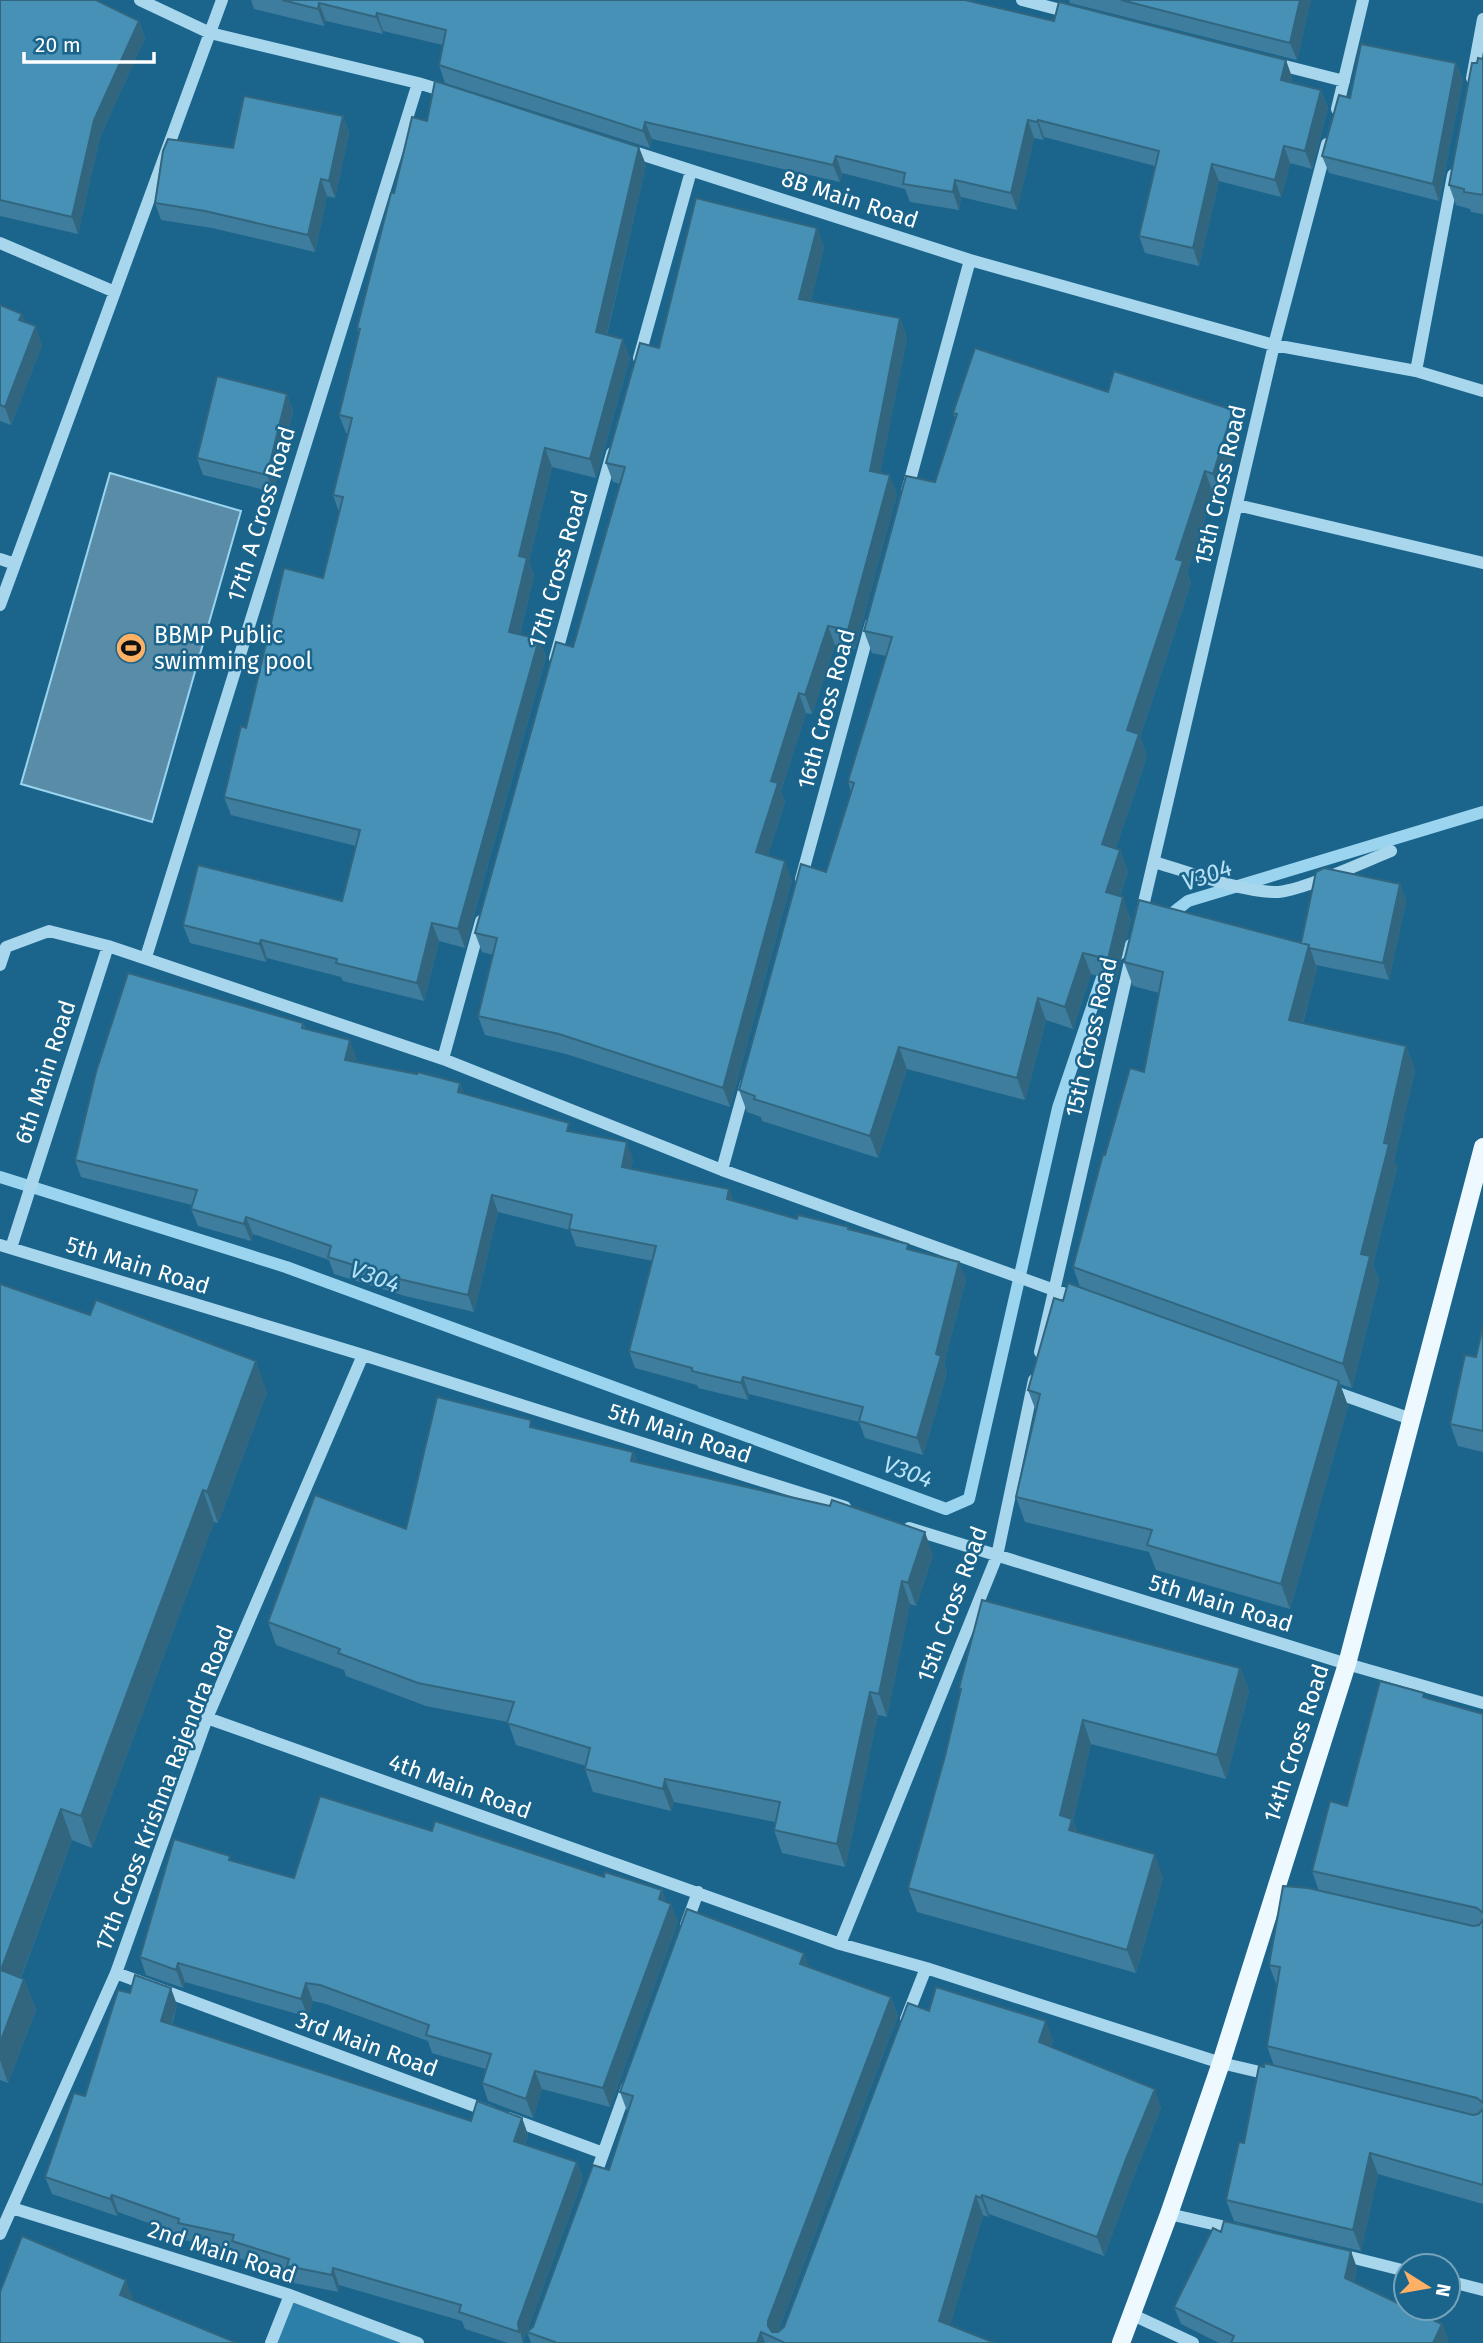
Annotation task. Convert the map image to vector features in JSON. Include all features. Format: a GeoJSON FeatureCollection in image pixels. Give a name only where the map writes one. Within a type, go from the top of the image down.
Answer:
{"type":"FeatureCollection","features":[{"type":"Feature","properties":{"kind":"main road","name":"14th Cross Road"},"geometry":{"type":"LineString","coordinates":[[1121,2343],[1169,2214],[1281,1892],[1347,1664],[1483,1147]]}},
{"type":"Feature","properties":{"kind":"street"},"geometry":{"type":"LineString","coordinates":[[140,0],[210,33],[418,83],[457,96]]}},
{"type":"Feature","properties":{"kind":"street"},"geometry":{"type":"LineString","coordinates":[[0,605],[222,0]]}},
{"type":"Feature","properties":{"kind":"street"},"geometry":{"type":"LineString","coordinates":[[1022,0],[1089,17]]}},
{"type":"Feature","properties":{"kind":"street","name":"15th Cross Road"},"geometry":{"type":"LineString","coordinates":[[840,1944],[997,1556],[1053,1290],[1274,345],[1363,0]]}},
{"type":"Feature","properties":{"kind":"street"},"geometry":{"type":"LineString","coordinates":[[1470,86],[1483,19]]}},
{"type":"Feature","properties":{"kind":"street"},"geometry":{"type":"LineString","coordinates":[[1264,61],[1344,81]]}},
{"type":"Feature","properties":{"kind":"street","name":"17th A Cross Road"},"geometry":{"type":"LineString","coordinates":[[146,957],[418,83]]}},
{"type":"Feature","properties":{"kind":"street","name":"8B Main Road"},"geometry":{"type":"LineString","coordinates":[[613,146],[970,260],[1274,345],[1416,371],[1483,391]]}},
{"type":"Feature","properties":{"kind":"street"},"geometry":{"type":"LineString","coordinates":[[1416,371],[1455,168]]}},
{"type":"Feature","properties":{"kind":"street"},"geometry":{"type":"LineString","coordinates":[[635,373],[691,170]]}},
{"type":"Feature","properties":{"kind":"street"},"geometry":{"type":"LineString","coordinates":[[0,243],[114,292]]}},
{"type":"Feature","properties":{"kind":"street"},"geometry":{"type":"LineString","coordinates":[[904,501],[970,260]]}},
{"type":"Feature","properties":{"kind":"street","name":"17th Cross Road"},"geometry":{"type":"LineString","coordinates":[[552,669],[616,440]]}},
{"type":"Feature","properties":{"kind":"street"},"geometry":{"type":"LineString","coordinates":[[1237,505],[1483,563]]}},
{"type":"Feature","properties":{"kind":"street"},"geometry":{"type":"LineString","coordinates":[[0,559],[15,565]]}},
{"type":"Feature","properties":{"kind":"street","name":"16th Cross Road"},"geometry":{"type":"LineString","coordinates":[[799,889],[875,608]]}},
{"type":"Feature","properties":{"kind":"street"},"geometry":{"type":"LineString","coordinates":[[1154,862],[1239,886],[1277,893],[1391,851]]}},
{"type":"Feature","properties":{"kind":"street"},"geometry":{"type":"LineString","coordinates":[[443,1059],[484,911]]}},
{"type":"Feature","properties":{"kind":"street"},"geometry":{"type":"LineString","coordinates":[[0,965],[6,947],[49,931],[146,957],[443,1059],[722,1170],[1091,1303]]}},
{"type":"Feature","properties":{"kind":"street","name":"6th Main Road"},"geometry":{"type":"LineString","coordinates":[[6,1247],[108,946]]}},
{"type":"Feature","properties":{"kind":"street"},"geometry":{"type":"LineString","coordinates":[[722,1170],[748,1076]]}},
{"type":"Feature","properties":{"kind":"street","name":"5th Main Road"},"geometry":{"type":"LineString","coordinates":[[6,1247],[363,1355],[859,1512]]}},
{"type":"Feature","properties":{"kind":"street","name":"17th Cross Krishna Rajendra Road"},"geometry":{"type":"LineString","coordinates":[[0,2234],[116,1973],[208,1718],[363,1355]]}},
{"type":"Feature","properties":{"kind":"street"},"geometry":{"type":"LineString","coordinates":[[1322,1387],[1411,1419]]}},
{"type":"Feature","properties":{"kind":"street","name":"5th Main Road"},"geometry":{"type":"LineString","coordinates":[[897,1524],[1347,1664],[1483,1703]]}},
{"type":"Feature","properties":{"kind":"street","name":"4th Main Road"},"geometry":{"type":"LineString","coordinates":[[208,1718],[840,1944],[926,1968],[1221,2063],[1286,2079]]}},
{"type":"Feature","properties":{"kind":"street"},"geometry":{"type":"LineString","coordinates":[[684,1931],[698,1892]]}},
{"type":"Feature","properties":{"kind":"street"},"geometry":{"type":"LineString","coordinates":[[901,2033],[926,1968]]}},
{"type":"Feature","properties":{"kind":"street","name":"3rd Main Road"},"geometry":{"type":"LineString","coordinates":[[116,1973],[603,2154]]}},
{"type":"Feature","properties":{"kind":"street"},"geometry":{"type":"LineString","coordinates":[[589,2191],[632,2075]]}},
{"type":"Feature","properties":{"kind":"street","name":"2nd Main Road"},"geometry":{"type":"LineString","coordinates":[[12,2208],[290,2295],[418,2343]]}},
{"type":"Feature","properties":{"kind":"street"},"geometry":{"type":"LineString","coordinates":[[1169,2214],[1248,2233]]}},
{"type":"Feature","properties":{"kind":"street"},"geometry":{"type":"LineString","coordinates":[[1327,2252],[1392,2268]]}},
{"type":"Feature","properties":{"kind":"street"},"geometry":{"type":"LineString","coordinates":[[1462,2285],[1483,2290]]}},
{"type":"Feature","properties":{"kind":"street"},"geometry":{"type":"LineString","coordinates":[[271,2343],[290,2295]]}},
{"type":"Feature","properties":{"kind":"street"},"geometry":{"type":"LineString","coordinates":[[1133,2315],[1193,2343]]}},
{"type":"Feature","properties":{"kind":"shaded area","name":"BBMP Public swimming pool"},"geometry":{"type":"Polygon","coordinates":[[[110,473],[241,511],[152,822],[21,784],[110,473]]]}},
{"type":"Feature","properties":{"kind":"shaded area"},"geometry":{"type":"Polygon","coordinates":[[[290,2295],[418,2343],[271,2343],[290,2295]]]}},
{"type":"Feature","properties":{"kind":"building"},"geometry":{"type":"Polygon","coordinates":[[[0,0],[96,0],[139,21],[94,120],[72,217],[0,200],[0,0]]]}},
{"type":"Feature","properties":{"kind":"building"},"geometry":{"type":"Polygon","coordinates":[[[282,0],[965,0],[1054,21],[1059,2],[1286,60],[1281,80],[1321,90],[1305,151],[1284,146],[1275,180],[1212,164],[1193,248],[1139,236],[1159,151],[1038,120],[1028,120],[1011,193],[955,180],[953,192],[903,184],[905,173],[836,156],[833,165],[645,122],[643,131],[439,65],[446,30],[377,13],[376,17],[319,3],[318,9],[282,0]]]}},
{"type":"Feature","properties":{"kind":"building"},"geometry":{"type":"Polygon","coordinates":[[[1121,0],[1300,0],[1290,43],[1121,0]]]}},
{"type":"Feature","properties":{"kind":"building"},"geometry":{"type":"Polygon","coordinates":[[[1361,44],[1456,63],[1433,184],[1322,156],[1339,95],[1350,98],[1361,44]]]}},
{"type":"Feature","properties":{"kind":"building"},"geometry":{"type":"Polygon","coordinates":[[[1478,58],[1483,59],[1483,195],[1464,192],[1464,189],[1449,185],[1472,63],[1477,63],[1478,58]]]}},
{"type":"Feature","properties":{"kind":"building"},"geometry":{"type":"Polygon","coordinates":[[[435,81],[639,147],[596,332],[623,339],[590,459],[545,448],[519,556],[527,558],[509,632],[539,639],[458,929],[432,923],[417,983],[336,963],[337,959],[261,940],[259,944],[183,925],[198,865],[342,901],[360,830],[224,797],[241,726],[246,728],[284,568],[323,578],[343,497],[333,495],[352,418],[339,415],[360,329],[357,328],[412,117],[427,121],[435,81]]]}},
{"type":"Feature","properties":{"kind":"building"},"geometry":{"type":"Polygon","coordinates":[[[244,96],[343,116],[329,181],[321,179],[308,235],[205,211],[155,203],[163,151],[168,139],[233,148],[244,96]]]}},
{"type":"Feature","properties":{"kind":"building"},"geometry":{"type":"Polygon","coordinates":[[[696,198],[817,228],[799,299],[900,318],[870,471],[890,475],[848,630],[828,626],[805,695],[799,693],[771,781],[778,783],[756,852],[785,861],[723,1088],[559,1034],[478,1016],[497,938],[475,933],[556,642],[573,647],[625,467],[606,463],[640,343],[659,348],[696,198]]]}},
{"type":"Feature","properties":{"kind":"building"},"geometry":{"type":"Polygon","coordinates":[[[0,305],[22,314],[19,320],[36,326],[5,407],[0,405],[0,305]]]}},
{"type":"Feature","properties":{"kind":"building"},"geometry":{"type":"Polygon","coordinates":[[[975,348],[1108,392],[1114,371],[1233,410],[1213,474],[1205,471],[1176,559],[1183,561],[1127,730],[1139,734],[1102,844],[1120,850],[1106,892],[1123,897],[1108,959],[1083,953],[1065,1007],[1038,998],[1017,1078],[899,1047],[870,1136],[754,1099],[755,1096],[739,1090],[801,864],[826,872],[854,783],[848,781],[892,637],[864,631],[906,476],[935,482],[957,414],[953,413],[975,348]]]}},
{"type":"Feature","properties":{"kind":"building"},"geometry":{"type":"Polygon","coordinates":[[[217,376],[287,394],[267,475],[197,458],[217,376]]]}},
{"type":"Feature","properties":{"kind":"building"},"geometry":{"type":"Polygon","coordinates":[[[1324,868],[1400,884],[1383,963],[1309,948],[1309,945],[1301,943],[1316,872],[1324,868]]]}},
{"type":"Feature","properties":{"kind":"building"},"geometry":{"type":"Polygon","coordinates":[[[1139,900],[1309,945],[1289,1020],[1406,1046],[1384,1143],[1389,1144],[1361,1254],[1370,1256],[1343,1364],[1073,1267],[1103,1154],[1105,1155],[1130,1068],[1144,1072],[1163,972],[1124,962],[1139,900]]]}},
{"type":"Feature","properties":{"kind":"building"},"geometry":{"type":"Polygon","coordinates":[[[128,973],[303,1023],[302,1028],[350,1040],[345,1060],[417,1074],[418,1072],[460,1083],[458,1092],[569,1123],[567,1131],[627,1142],[622,1167],[729,1189],[727,1199],[797,1219],[798,1215],[849,1227],[848,1229],[908,1244],[907,1249],[959,1262],[936,1354],[941,1356],[917,1438],[859,1421],[863,1407],[743,1377],[741,1383],[629,1351],[656,1246],[569,1229],[572,1215],[492,1195],[468,1295],[399,1279],[328,1257],[331,1246],[246,1217],[244,1224],[191,1209],[197,1190],[75,1160],[96,1072],[128,973]]]}},
{"type":"Feature","properties":{"kind":"building"},"geometry":{"type":"Polygon","coordinates":[[[1068,1283],[1339,1381],[1281,1584],[1147,1545],[1152,1530],[1016,1497],[1040,1394],[1028,1390],[1054,1298],[1063,1301],[1068,1283]]]}},
{"type":"Feature","properties":{"kind":"building"},"geometry":{"type":"Polygon","coordinates":[[[0,1284],[90,1315],[96,1300],[256,1361],[207,1492],[203,1490],[81,1816],[61,1809],[1,1970],[24,1979],[0,2043],[0,1284]]]}},
{"type":"Feature","properties":{"kind":"building"},"geometry":{"type":"Polygon","coordinates":[[[1483,1326],[1483,1431],[1450,1424],[1465,1355],[1476,1357],[1483,1326]]]}},
{"type":"Feature","properties":{"kind":"building"},"geometry":{"type":"Polygon","coordinates":[[[437,1397],[531,1420],[530,1427],[633,1452],[631,1461],[830,1506],[832,1500],[925,1532],[908,1583],[902,1581],[879,1694],[870,1692],[837,1844],[774,1830],[780,1802],[665,1779],[663,1789],[585,1769],[590,1748],[507,1723],[514,1702],[418,1683],[338,1653],[340,1649],[268,1622],[315,1495],[406,1529],[437,1397]]]}},
{"type":"Feature","properties":{"kind":"building"},"geometry":{"type":"Polygon","coordinates":[[[982,1600],[1240,1668],[1217,1755],[1083,1720],[1060,1815],[1072,1819],[1069,1830],[1155,1854],[1127,1950],[908,1888],[945,1756],[982,1600]]]}},
{"type":"Feature","properties":{"kind":"building"},"geometry":{"type":"Polygon","coordinates":[[[1380,1681],[1424,1693],[1423,1697],[1483,1714],[1483,1913],[1477,1908],[1312,1871],[1330,1801],[1347,1806],[1380,1681]]]}},
{"type":"Feature","properties":{"kind":"building"},"geometry":{"type":"Polygon","coordinates":[[[320,1796],[432,1831],[435,1821],[604,1877],[605,1872],[662,1890],[659,1899],[671,1904],[603,2088],[535,2071],[526,2099],[482,2083],[491,2054],[426,2035],[429,2025],[320,1985],[306,1983],[301,1999],[178,1963],[176,1970],[140,1957],[174,1839],[230,1856],[229,1860],[294,1878],[320,1796]]]}},
{"type":"Feature","properties":{"kind":"building"},"geometry":{"type":"Polygon","coordinates":[[[1283,1886],[1308,1888],[1473,1926],[1479,1925],[1483,1920],[1483,2103],[1477,2098],[1267,2046],[1280,1967],[1269,1965],[1283,1886]]]}},
{"type":"Feature","properties":{"kind":"building"},"geometry":{"type":"Polygon","coordinates":[[[687,1909],[804,1953],[800,1964],[891,1997],[768,2321],[772,2332],[778,2332],[784,2327],[908,2003],[929,2011],[936,1987],[1046,2021],[1039,2042],[1155,2089],[1097,2237],[982,2195],[981,2198],[976,2196],[939,2321],[995,2343],[785,2343],[761,2332],[757,2343],[555,2343],[527,2332],[533,2327],[593,2165],[609,2170],[633,2096],[620,2092],[687,1909]]]}},
{"type":"Feature","properties":{"kind":"building"},"geometry":{"type":"Polygon","coordinates":[[[135,1975],[171,1988],[161,2021],[471,2121],[477,2101],[522,2118],[514,2141],[577,2162],[518,2323],[519,2332],[459,2312],[461,2305],[333,2268],[332,2275],[287,2266],[289,2259],[232,2241],[234,2235],[178,2223],[179,2219],[112,2195],[110,2199],[45,2177],[74,2093],[85,2096],[118,1990],[130,1993],[135,1975]]]}},
{"type":"Feature","properties":{"kind":"building"},"geometry":{"type":"Polygon","coordinates":[[[1264,2063],[1473,2115],[1483,2109],[1483,2185],[1370,2153],[1353,2230],[1226,2200],[1239,2142],[1244,2143],[1259,2066],[1264,2067],[1264,2063]]]}},
{"type":"Feature","properties":{"kind":"building"},"geometry":{"type":"Polygon","coordinates":[[[1224,2221],[1351,2251],[1345,2278],[1392,2300],[1392,2322],[1442,2324],[1433,2343],[1231,2343],[1234,2336],[1174,2307],[1213,2228],[1221,2232],[1224,2221]]]}},
{"type":"Feature","properties":{"kind":"building"},"geometry":{"type":"Polygon","coordinates":[[[22,2236],[126,2280],[120,2295],[235,2342],[0,2343],[0,2292],[22,2236]]]}},
{"type":"Feature","properties":{"kind":"waterway","name":"V304"},"geometry":{"type":"LineString","coordinates":[[1166,918],[1188,901],[1483,812]]}},
{"type":"Feature","properties":{"kind":"waterway","name":"V304"},"geometry":{"type":"LineString","coordinates":[[0,1177],[286,1267],[946,1509],[969,1499],[1058,1108],[1107,963],[1140,938]]}},
{"type":"Feature","properties":{"kind":"place","name":"BBMP Public swimming pool"},"geometry":{"type":"Point","coordinates":[131,648]}}]}
